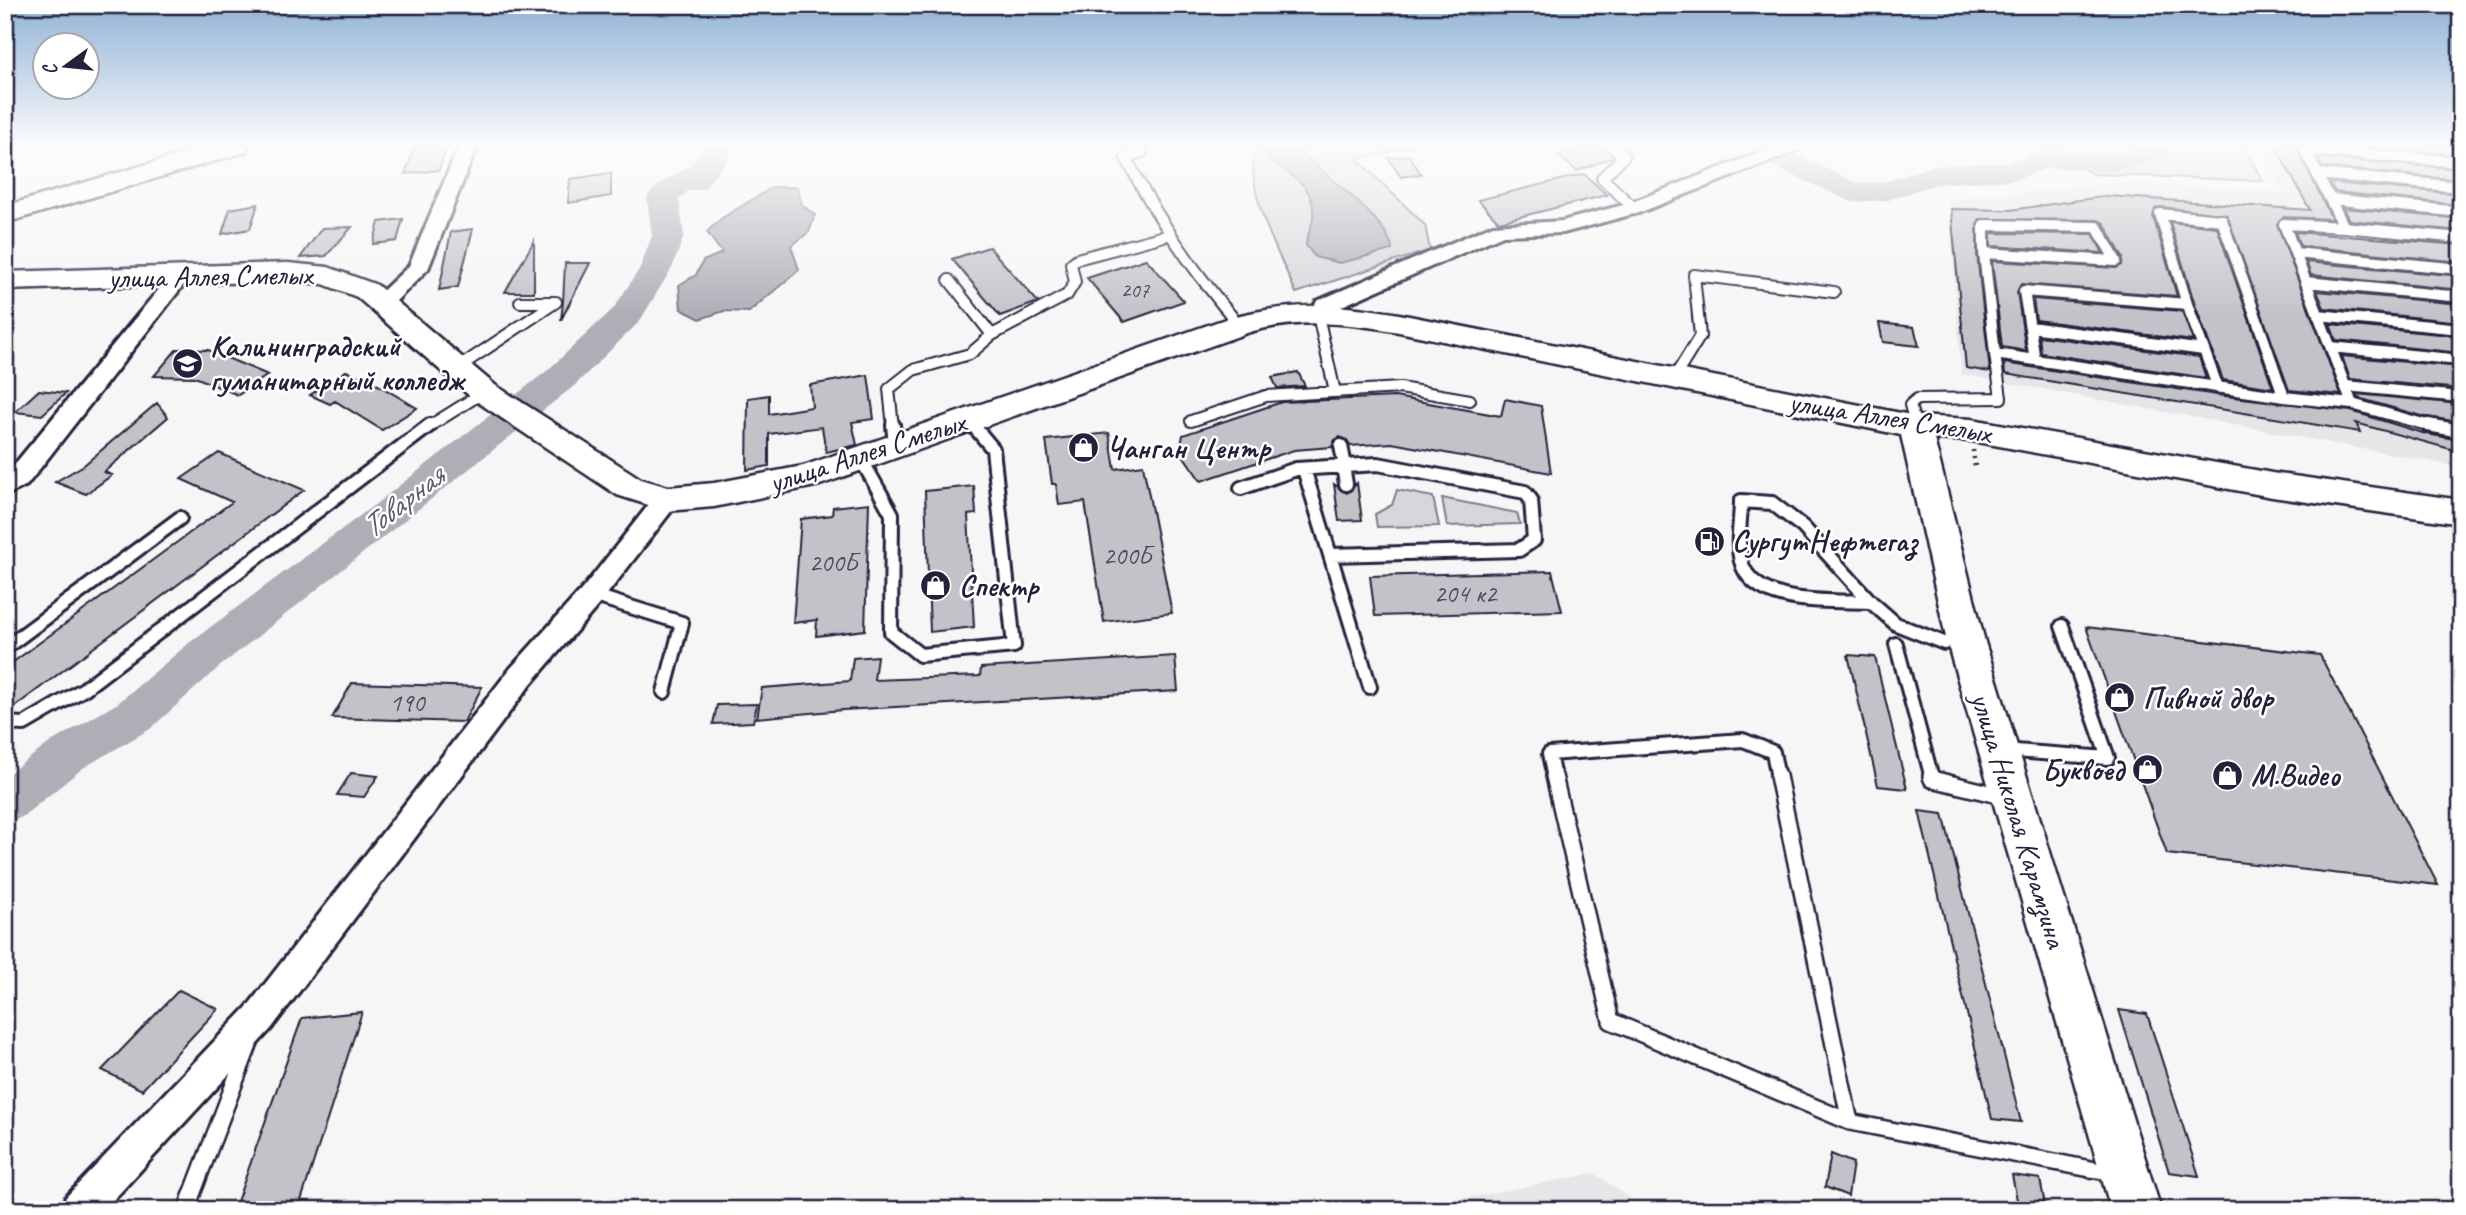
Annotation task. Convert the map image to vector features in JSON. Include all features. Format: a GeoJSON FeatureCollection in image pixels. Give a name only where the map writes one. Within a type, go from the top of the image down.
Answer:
{"type":"FeatureCollection","features":[{"type":"Feature","properties":{"kind":"main road"},"geometry":{"type":"LineString","coordinates":[[5,215],[46,203]]}},
{"type":"Feature","properties":{"kind":"main road","name":"улица Аллея Смелых"},"geometry":{"type":"LineString","coordinates":[[5,281],[288,272],[328,276],[367,291],[383,302],[456,369],[505,405],[629,487],[667,499],[714,495],[808,477],[1239,325],[1319,311],[1399,323],[1916,427],[1972,430],[2272,485],[2461,512]]}},
{"type":"Feature","properties":{"kind":"main road"},"geometry":{"type":"LineString","coordinates":[[1916,427],[1973,452],[2461,527]]}},
{"type":"Feature","properties":{"kind":"main road","name":"улица Николая Карамзина"},"geometry":{"type":"LineString","coordinates":[[1916,427],[1922,465],[1966,642],[2132,1193]]}},
{"type":"Feature","properties":{"kind":"street"},"geometry":{"type":"LineString","coordinates":[[383,302],[418,269],[445,203]]}},
{"type":"Feature","properties":{"kind":"street","name":"улица Аллея Смелых"},"geometry":{"type":"LineString","coordinates":[[1319,311],[1500,229],[1563,227],[1648,203]]}},
{"type":"Feature","properties":{"kind":"street"},"geometry":{"type":"LineString","coordinates":[[5,488],[18,479],[181,275]]}},
{"type":"Feature","properties":{"kind":"street"},"geometry":{"type":"LineString","coordinates":[[79,1210],[259,1018],[520,677],[592,595],[667,499]]}},
{"type":"Feature","properties":{"kind":"lane"},"geometry":{"type":"LineString","coordinates":[[1150,203],[1168,235],[1239,325]]}},
{"type":"Feature","properties":{"kind":"lane"},"geometry":{"type":"LineString","coordinates":[[1628,203],[1634,208]]}},
{"type":"Feature","properties":{"kind":"lane"},"geometry":{"type":"LineString","coordinates":[[2331,203],[2344,227]]}},
{"type":"Feature","properties":{"kind":"lane"},"geometry":{"type":"LineString","coordinates":[[2359,203],[2461,212]]}},
{"type":"Feature","properties":{"kind":"lane"},"geometry":{"type":"LineString","coordinates":[[2218,388],[2160,214],[2222,220],[2284,398]]}},
{"type":"Feature","properties":{"kind":"lane"},"geometry":{"type":"LineString","coordinates":[[2352,404],[2284,223],[2461,238]]}},
{"type":"Feature","properties":{"kind":"lane"},"geometry":{"type":"LineString","coordinates":[[1916,427],[1910,405],[1917,399],[2001,398],[1984,253],[1984,225],[2097,227],[2116,261],[1984,253]]}},
{"type":"Feature","properties":{"kind":"lane"},"geometry":{"type":"LineString","coordinates":[[895,445],[889,390],[913,370],[970,354],[992,335],[1067,295],[1075,282],[1071,264],[1077,259],[1168,235]]}},
{"type":"Feature","properties":{"kind":"lane"},"geometry":{"type":"LineString","coordinates":[[2295,253],[2461,268]]}},
{"type":"Feature","properties":{"kind":"lane"},"geometry":{"type":"LineString","coordinates":[[1674,378],[1700,336],[1694,275],[1834,292]]}},
{"type":"Feature","properties":{"kind":"lane"},"geometry":{"type":"LineString","coordinates":[[949,280],[992,335]]}},
{"type":"Feature","properties":{"kind":"lane"},"geometry":{"type":"LineString","coordinates":[[2306,282],[2461,297]]}},
{"type":"Feature","properties":{"kind":"lane"},"geometry":{"type":"LineString","coordinates":[[2035,360],[2025,291],[2188,303]]}},
{"type":"Feature","properties":{"kind":"lane"},"geometry":{"type":"LineString","coordinates":[[456,369],[556,302],[520,302]]}},
{"type":"Feature","properties":{"kind":"lane"},"geometry":{"type":"LineString","coordinates":[[1319,311],[1331,395]]}},
{"type":"Feature","properties":{"kind":"lane"},"geometry":{"type":"LineString","coordinates":[[2318,314],[2461,329]]}},
{"type":"Feature","properties":{"kind":"lane"},"geometry":{"type":"LineString","coordinates":[[2030,327],[2204,350]]}},
{"type":"Feature","properties":{"kind":"lane"},"geometry":{"type":"LineString","coordinates":[[2331,348],[2461,360]]}},
{"type":"Feature","properties":{"kind":"lane"},"geometry":{"type":"LineString","coordinates":[[1995,354],[2284,398],[2352,404],[2437,428],[2461,431]]}},
{"type":"Feature","properties":{"kind":"lane"},"geometry":{"type":"LineString","coordinates":[[2346,386],[2461,397]]}},
{"type":"Feature","properties":{"kind":"lane"},"geometry":{"type":"LineString","coordinates":[[1191,421],[1266,396],[1331,395],[1400,388],[1470,400]]}},
{"type":"Feature","properties":{"kind":"lane"},"geometry":{"type":"LineString","coordinates":[[5,723],[24,724],[84,689],[340,491],[432,424],[505,405]]}},
{"type":"Feature","properties":{"kind":"lane"},"geometry":{"type":"LineString","coordinates":[[861,458],[892,514],[891,632],[920,654],[1014,646],[993,449],[969,420]]}},
{"type":"Feature","properties":{"kind":"lane"},"geometry":{"type":"LineString","coordinates":[[1340,446],[1346,484]]}},
{"type":"Feature","properties":{"kind":"lane"},"geometry":{"type":"LineString","coordinates":[[1241,488],[1304,469],[1378,464],[1525,492],[1531,500],[1534,540],[1518,551],[1330,555]]}},
{"type":"Feature","properties":{"kind":"lane"},"geometry":{"type":"LineString","coordinates":[[1304,469],[1370,687]]}},
{"type":"Feature","properties":{"kind":"lane"},"geometry":{"type":"LineString","coordinates":[[1871,602],[1770,594],[1750,583],[1741,562],[1741,501],[1772,503],[1803,527],[1871,602],[1896,624],[1944,643]]}},
{"type":"Feature","properties":{"kind":"lane"},"geometry":{"type":"LineString","coordinates":[[5,648],[180,519]]}},
{"type":"Feature","properties":{"kind":"lane"},"geometry":{"type":"LineString","coordinates":[[592,595],[682,623],[663,692]]}},
{"type":"Feature","properties":{"kind":"lane"},"geometry":{"type":"LineString","coordinates":[[1998,750],[2108,758],[2062,626]]}},
{"type":"Feature","properties":{"kind":"lane"},"geometry":{"type":"LineString","coordinates":[[1896,644],[1932,779],[2013,799]]}},
{"type":"Feature","properties":{"kind":"lane"},"geometry":{"type":"LineString","coordinates":[[1850,1122],[1773,752],[1743,740],[1549,754],[1611,1021],[1850,1122],[2132,1193]]}},
{"type":"Feature","properties":{"kind":"lane"},"geometry":{"type":"LineString","coordinates":[[186,1210],[259,1018]]}},
{"type":"Feature","properties":{"kind":"shaded area"},"geometry":{"type":"Polygon","coordinates":[[[747,203],[801,203],[815,215],[809,232],[791,246],[799,270],[749,312],[724,311],[700,319],[681,309],[679,285],[696,275],[703,261],[722,253],[707,232],[722,218],[747,203]]]}},
{"type":"Feature","properties":{"kind":"shaded area"},"geometry":{"type":"Polygon","coordinates":[[[1259,203],[1402,203],[1425,225],[1430,250],[1296,293],[1259,203]]]}},
{"type":"Feature","properties":{"kind":"shaded area"},"geometry":{"type":"Polygon","coordinates":[[[1359,203],[1380,225],[1392,250],[1340,263],[1315,257],[1306,245],[1313,218],[1313,204],[1359,203]]]}},
{"type":"Feature","properties":{"kind":"shaded area"},"geometry":{"type":"Polygon","coordinates":[[[1949,203],[2461,203],[2461,467],[1961,374],[1949,203]]]}},
{"type":"Feature","properties":{"kind":"shaded area"},"geometry":{"type":"Polygon","coordinates":[[[1397,490],[1433,497],[1439,526],[1377,527],[1375,514],[1392,505],[1397,490]]]}},
{"type":"Feature","properties":{"kind":"shaded area"},"geometry":{"type":"Polygon","coordinates":[[[1442,498],[1517,513],[1520,524],[1447,526],[1442,498]]]}},
{"type":"Feature","properties":{"kind":"shaded area"},"geometry":{"type":"Polygon","coordinates":[[[1594,1173],[1647,1210],[1326,1210],[1473,1197],[1594,1173]]]}},
{"type":"Feature","properties":{"kind":"building"},"geometry":{"type":"Polygon","coordinates":[[[1481,203],[1576,203],[1499,222],[1481,203]]]}},
{"type":"Feature","properties":{"kind":"building"},"geometry":{"type":"Polygon","coordinates":[[[2061,203],[2205,203],[2310,210],[2306,203],[2324,203],[2332,219],[2284,217],[2277,224],[2341,395],[2289,390],[2227,215],[2161,207],[2155,209],[2153,216],[2177,296],[2021,284],[2017,292],[2026,351],[2002,347],[1992,261],[2116,268],[2122,265],[2123,258],[2104,223],[2098,220],[1980,219],[1977,225],[1977,254],[1990,372],[1966,368],[1951,209],[2010,210],[2061,203]]]}},
{"type":"Feature","properties":{"kind":"building"},"geometry":{"type":"Polygon","coordinates":[[[258,204],[250,229],[222,234],[230,209],[258,204]]]}},
{"type":"Feature","properties":{"kind":"building"},"geometry":{"type":"Polygon","coordinates":[[[2343,208],[2461,219],[2461,231],[2349,220],[2343,208]]]}},
{"type":"Feature","properties":{"kind":"building"},"geometry":{"type":"Polygon","coordinates":[[[403,219],[397,241],[373,244],[379,222],[403,219]]]}},
{"type":"Feature","properties":{"kind":"building"},"geometry":{"type":"Polygon","coordinates":[[[2170,222],[2217,227],[2273,388],[2223,380],[2194,302],[2170,222]]]}},
{"type":"Feature","properties":{"kind":"building"},"geometry":{"type":"Polygon","coordinates":[[[352,227],[326,256],[300,258],[322,228],[352,227]]]}},
{"type":"Feature","properties":{"kind":"building"},"geometry":{"type":"Polygon","coordinates":[[[473,229],[458,287],[439,290],[451,232],[473,229]]]}},
{"type":"Feature","properties":{"kind":"building"},"geometry":{"type":"Polygon","coordinates":[[[2295,232],[2461,245],[2461,262],[2300,246],[2295,232]]]}},
{"type":"Feature","properties":{"kind":"building"},"geometry":{"type":"Polygon","coordinates":[[[1991,233],[2093,234],[2103,253],[1991,246],[1991,233]]]}},
{"type":"Feature","properties":{"kind":"building"},"geometry":{"type":"Polygon","coordinates":[[[534,241],[534,292],[505,292],[534,241]]]}},
{"type":"Feature","properties":{"kind":"building"},"geometry":{"type":"Polygon","coordinates":[[[989,247],[1038,302],[1000,316],[952,259],[989,247]]]}},
{"type":"Feature","properties":{"kind":"building"},"geometry":{"type":"Polygon","coordinates":[[[1146,259],[1184,301],[1124,322],[1087,278],[1146,259]]]}},
{"type":"Feature","properties":{"kind":"building"},"geometry":{"type":"Polygon","coordinates":[[[2306,262],[2461,276],[2461,290],[2311,275],[2306,262]]]}},
{"type":"Feature","properties":{"kind":"building"},"geometry":{"type":"Polygon","coordinates":[[[565,263],[590,263],[561,320],[563,302],[565,263]]]}},
{"type":"Feature","properties":{"kind":"building"},"geometry":{"type":"Polygon","coordinates":[[[2317,291],[2461,304],[2461,322],[2324,308],[2317,291]]]}},
{"type":"Feature","properties":{"kind":"building"},"geometry":{"type":"Polygon","coordinates":[[[2033,299],[2182,311],[2193,341],[2036,320],[2033,299]]]}},
{"type":"Feature","properties":{"kind":"building"},"geometry":{"type":"Polygon","coordinates":[[[1879,323],[1914,327],[1919,346],[1883,342],[1879,323]]]}},
{"type":"Feature","properties":{"kind":"building"},"geometry":{"type":"Polygon","coordinates":[[[2330,324],[2461,336],[2461,353],[2336,340],[2330,324]]]}},
{"type":"Feature","properties":{"kind":"building"},"geometry":{"type":"Polygon","coordinates":[[[2039,336],[2199,357],[2206,378],[2041,353],[2039,336]]]}},
{"type":"Feature","properties":{"kind":"building"},"geometry":{"type":"Polygon","coordinates":[[[177,349],[208,350],[268,375],[238,395],[195,377],[154,376],[177,349]]]}},
{"type":"Feature","properties":{"kind":"building"},"geometry":{"type":"Polygon","coordinates":[[[2342,356],[2461,367],[2461,389],[2350,379],[2342,356]]]}},
{"type":"Feature","properties":{"kind":"building"},"geometry":{"type":"Polygon","coordinates":[[[2004,363],[2217,395],[2351,411],[2426,434],[2461,440],[2461,452],[2356,423],[2360,432],[2005,374],[2004,363]]]}},
{"type":"Feature","properties":{"kind":"building"},"geometry":{"type":"Polygon","coordinates":[[[346,371],[378,385],[417,408],[382,430],[335,401],[330,404],[310,395],[346,371]]]}},
{"type":"Feature","properties":{"kind":"building"},"geometry":{"type":"Polygon","coordinates":[[[1298,372],[1305,386],[1277,388],[1272,377],[1298,372]]]}},
{"type":"Feature","properties":{"kind":"building"},"geometry":{"type":"Polygon","coordinates":[[[868,375],[874,419],[852,422],[857,445],[826,452],[822,427],[769,434],[769,466],[747,470],[748,398],[769,395],[769,414],[812,407],[810,385],[868,375]]]}},
{"type":"Feature","properties":{"kind":"building"},"geometry":{"type":"Polygon","coordinates":[[[39,390],[66,393],[42,415],[15,412],[39,390]]]}},
{"type":"Feature","properties":{"kind":"building"},"geometry":{"type":"Polygon","coordinates":[[[2356,394],[2461,404],[2461,422],[2425,417],[2358,398],[2356,394]]]}},
{"type":"Feature","properties":{"kind":"building"},"geometry":{"type":"Polygon","coordinates":[[[1395,397],[1501,416],[1505,399],[1541,406],[1551,473],[1392,443],[1350,446],[1347,440],[1340,437],[1332,447],[1294,450],[1201,481],[1180,451],[1183,435],[1282,402],[1395,397]]]}},
{"type":"Feature","properties":{"kind":"building"},"geometry":{"type":"Polygon","coordinates":[[[157,403],[168,417],[104,472],[112,475],[86,494],[55,482],[84,465],[157,403]]]}},
{"type":"Feature","properties":{"kind":"building"},"geometry":{"type":"Polygon","coordinates":[[[1109,433],[1115,469],[1143,465],[1172,613],[1104,622],[1085,502],[1059,505],[1056,484],[1052,484],[1046,440],[1109,433]]]}},
{"type":"Feature","properties":{"kind":"building"},"geometry":{"type":"Polygon","coordinates":[[[219,453],[304,490],[5,714],[5,668],[232,502],[181,479],[219,453]]]}},
{"type":"Feature","properties":{"kind":"building"},"geometry":{"type":"Polygon","coordinates":[[[1357,483],[1362,520],[1339,521],[1334,484],[1347,493],[1357,483]]]}},
{"type":"Feature","properties":{"kind":"building"},"geometry":{"type":"Polygon","coordinates":[[[974,486],[976,514],[968,515],[974,627],[930,632],[925,491],[974,486]]]}},
{"type":"Feature","properties":{"kind":"building"},"geometry":{"type":"Polygon","coordinates":[[[869,503],[865,630],[816,636],[817,620],[793,623],[801,519],[832,515],[833,507],[869,503]]]}},
{"type":"Feature","properties":{"kind":"building"},"geometry":{"type":"Polygon","coordinates":[[[1552,571],[1562,611],[1375,616],[1370,576],[1552,571]]]}},
{"type":"Feature","properties":{"kind":"building"},"geometry":{"type":"Polygon","coordinates":[[[2086,627],[2320,655],[2438,885],[2167,854],[2086,627]]]}},
{"type":"Feature","properties":{"kind":"building"},"geometry":{"type":"Polygon","coordinates":[[[1848,655],[1875,657],[1907,789],[1878,786],[1848,655]]]}},
{"type":"Feature","properties":{"kind":"building"},"geometry":{"type":"Polygon","coordinates":[[[877,656],[874,680],[980,676],[981,668],[1175,656],[1178,691],[843,710],[757,718],[762,688],[850,681],[853,658],[877,656]]]}},
{"type":"Feature","properties":{"kind":"building"},"geometry":{"type":"Polygon","coordinates":[[[352,683],[482,687],[464,722],[332,718],[352,683]]]}},
{"type":"Feature","properties":{"kind":"building"},"geometry":{"type":"Polygon","coordinates":[[[757,704],[753,722],[713,724],[717,705],[757,704]]]}},
{"type":"Feature","properties":{"kind":"building"},"geometry":{"type":"Polygon","coordinates":[[[351,773],[378,776],[364,797],[337,795],[351,773]]]}},
{"type":"Feature","properties":{"kind":"building"},"geometry":{"type":"Polygon","coordinates":[[[1919,811],[1943,814],[2021,1122],[1992,1119],[1919,811]]]}},
{"type":"Feature","properties":{"kind":"building"},"geometry":{"type":"Polygon","coordinates":[[[179,990],[218,1009],[142,1090],[102,1070],[179,990]]]}},
{"type":"Feature","properties":{"kind":"building"},"geometry":{"type":"Polygon","coordinates":[[[2119,1010],[2147,1014],[2199,1176],[2169,1172],[2119,1010]]]}},
{"type":"Feature","properties":{"kind":"building"},"geometry":{"type":"Polygon","coordinates":[[[362,1012],[298,1210],[234,1210],[302,1018],[362,1012]]]}},
{"type":"Feature","properties":{"kind":"building"},"geometry":{"type":"Polygon","coordinates":[[[1831,1154],[1853,1163],[1848,1196],[1825,1187],[1831,1154]]]}},
{"type":"Feature","properties":{"kind":"building"},"geometry":{"type":"Polygon","coordinates":[[[2012,1175],[2040,1179],[2046,1210],[2019,1210],[2012,1175]]]}},
{"type":"Feature","properties":{"kind":"waterway","name":"Товарная"},"geometry":{"type":"LineString","coordinates":[[5,803],[67,755],[134,716],[204,655],[391,513],[561,378],[627,315],[656,268],[668,236],[664,203]]}},
{"type":"Feature","properties":{"kind":"place","name":"Калининградский гуманитарный колледж"},"geometry":{"type":"Point","coordinates":[187,363]}},
{"type":"Feature","properties":{"kind":"place","name":"Чанган Центр"},"geometry":{"type":"Point","coordinates":[1083,448]}},
{"type":"Feature","properties":{"kind":"place","name":"СургутНефтегаз"},"geometry":{"type":"Point","coordinates":[1709,541]}},
{"type":"Feature","properties":{"kind":"place","name":"Спектр"},"geometry":{"type":"Point","coordinates":[936,586]}},
{"type":"Feature","properties":{"kind":"place","name":"Пивной двор"},"geometry":{"type":"Point","coordinates":[2120,698]}},
{"type":"Feature","properties":{"kind":"place","name":"Буквоед"},"geometry":{"type":"Point","coordinates":[2147,770]}},
{"type":"Feature","properties":{"kind":"place","name":"M.Видео"},"geometry":{"type":"Point","coordinates":[2228,775]}}]}
